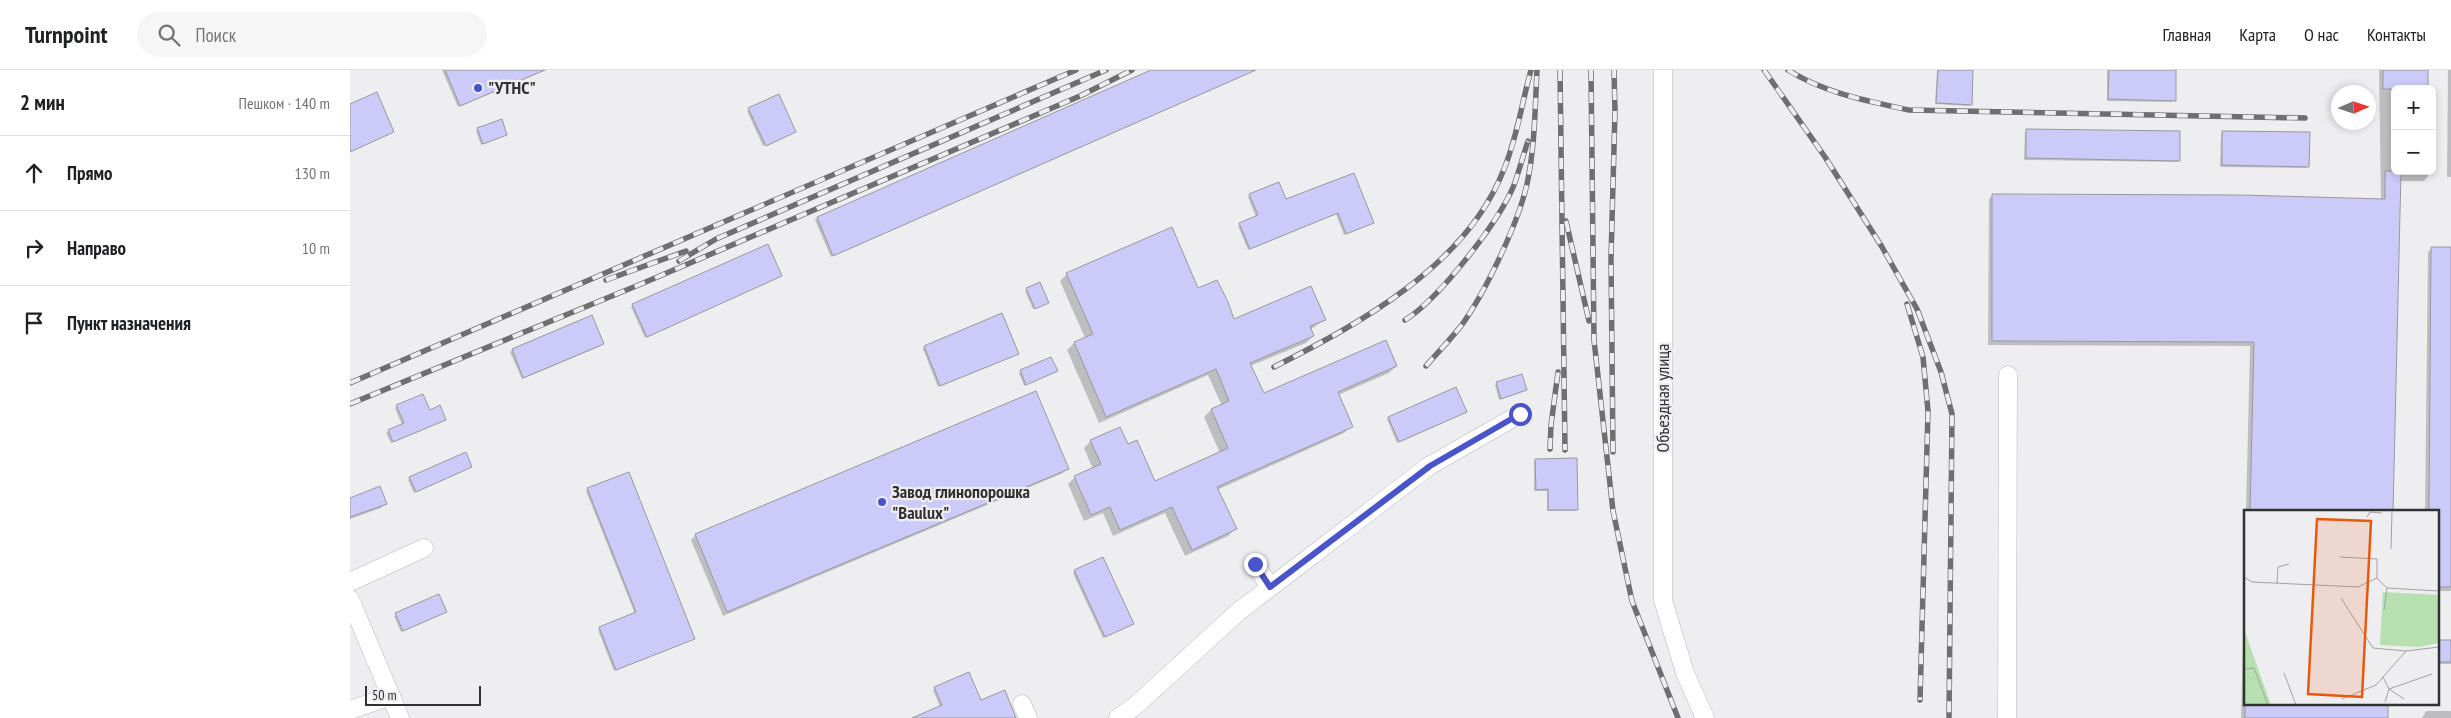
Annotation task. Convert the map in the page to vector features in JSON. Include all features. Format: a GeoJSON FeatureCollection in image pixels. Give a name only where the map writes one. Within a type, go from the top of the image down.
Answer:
{"type":"FeatureCollection","features":[{"type":"Feature","properties":{"kind":"street","name":"Объездная улица"},"geometry":{"type":"LineString","coordinates":[[1663,70],[1663,600],[1684,673],[1705,718]]}},
{"type":"Feature","properties":{"kind":"street"},"geometry":{"type":"LineString","coordinates":[[2007,718],[2008,375]]}},
{"type":"Feature","properties":{"kind":"street"},"geometry":{"type":"LineString","coordinates":[[1118,718],[1134,707],[1238,612],[1430,466],[1520,414]]}},
{"type":"Feature","properties":{"kind":"street"},"geometry":{"type":"LineString","coordinates":[[350,582],[424,548]]}},
{"type":"Feature","properties":{"kind":"street"},"geometry":{"type":"LineString","coordinates":[[1255,564],[1270,587]]}},
{"type":"Feature","properties":{"kind":"street"},"geometry":{"type":"LineString","coordinates":[[350,599],[400,718]]}},
{"type":"Feature","properties":{"kind":"street"},"geometry":{"type":"LineString","coordinates":[[350,710],[391,696]]}},
{"type":"Feature","properties":{"kind":"building","name":"\"УТНС\""},"geometry":{"type":"Polygon","coordinates":[[[445,70],[545,70],[460,106],[445,70]]]}},
{"type":"Feature","properties":{"kind":"building"},"geometry":{"type":"Polygon","coordinates":[[[1151,70],[1256,70],[833,256],[817,217],[1151,70]]]}},
{"type":"Feature","properties":{"kind":"building"},"geometry":{"type":"Polygon","coordinates":[[[1938,70],[1973,70],[1972,105],[1936,103],[1938,70]]]}},
{"type":"Feature","properties":{"kind":"building"},"geometry":{"type":"Polygon","coordinates":[[[2109,70],[2176,70],[2176,101],[2108,99],[2109,70]]]}},
{"type":"Feature","properties":{"kind":"building"},"geometry":{"type":"Polygon","coordinates":[[[2383,70],[2428,70],[2428,85],[2391,85],[2391,89],[2383,89],[2383,70]]]}},
{"type":"Feature","properties":{"kind":"building"},"geometry":{"type":"Polygon","coordinates":[[[377,92],[394,132],[350,152],[350,104],[377,92]]]}},
{"type":"Feature","properties":{"kind":"building"},"geometry":{"type":"Polygon","coordinates":[[[779,94],[796,132],[766,146],[748,108],[779,94]]]}},
{"type":"Feature","properties":{"kind":"building"},"geometry":{"type":"Polygon","coordinates":[[[502,119],[507,135],[483,144],[477,128],[502,119]]]}},
{"type":"Feature","properties":{"kind":"building"},"geometry":{"type":"Polygon","coordinates":[[[2026,129],[2180,131],[2180,161],[2026,158],[2026,129]]]}},
{"type":"Feature","properties":{"kind":"building"},"geometry":{"type":"Polygon","coordinates":[[[2222,131],[2310,132],[2309,167],[2222,165],[2222,131]]]}},
{"type":"Feature","properties":{"kind":"building"},"geometry":{"type":"Polygon","coordinates":[[[2385,171],[2391,171],[2391,175],[2401,175],[2393,510],[2250,510],[2254,342],[1992,341],[1992,194],[2241,195],[2385,199],[2385,171]]]}},
{"type":"Feature","properties":{"kind":"building"},"geometry":{"type":"Polygon","coordinates":[[[1354,173],[1374,223],[1346,234],[1338,213],[1250,249],[1239,223],[1258,215],[1249,194],[1279,182],[1286,199],[1354,173]]]}},
{"type":"Feature","properties":{"kind":"building"},"geometry":{"type":"Polygon","coordinates":[[[1172,227],[1198,288],[1217,280],[1234,319],[1311,286],[1326,320],[1310,326],[1314,336],[1250,363],[1264,393],[1386,340],[1397,366],[1338,392],[1353,427],[1217,487],[1237,529],[1192,550],[1172,507],[1120,530],[1110,507],[1091,515],[1074,476],[1101,464],[1090,440],[1120,427],[1128,444],[1137,440],[1155,481],[1228,448],[1211,409],[1229,401],[1216,369],[1106,417],[1074,342],[1093,334],[1066,273],[1172,227]]]}},
{"type":"Feature","properties":{"kind":"building"},"geometry":{"type":"Polygon","coordinates":[[[768,244],[782,276],[647,337],[632,304],[768,244]]]}},
{"type":"Feature","properties":{"kind":"building"},"geometry":{"type":"Polygon","coordinates":[[[2431,247],[2451,247],[2451,587],[2438,587],[2438,510],[2429,510],[2431,247]]]}},
{"type":"Feature","properties":{"kind":"building"},"geometry":{"type":"Polygon","coordinates":[[[1040,282],[1049,303],[1035,309],[1026,288],[1040,282]]]}},
{"type":"Feature","properties":{"kind":"building"},"geometry":{"type":"Polygon","coordinates":[[[1002,313],[1019,354],[940,386],[924,346],[1002,313]]]}},
{"type":"Feature","properties":{"kind":"building"},"geometry":{"type":"Polygon","coordinates":[[[592,315],[604,344],[523,378],[512,349],[592,315]]]}},
{"type":"Feature","properties":{"kind":"building"},"geometry":{"type":"Polygon","coordinates":[[[1051,357],[1058,371],[1026,385],[1020,370],[1051,357]]]}},
{"type":"Feature","properties":{"kind":"building"},"geometry":{"type":"Polygon","coordinates":[[[1522,374],[1527,390],[1501,399],[1496,382],[1522,374]]]}},
{"type":"Feature","properties":{"kind":"building"},"geometry":{"type":"Polygon","coordinates":[[[1456,387],[1467,412],[1399,442],[1388,417],[1456,387]]]}},
{"type":"Feature","properties":{"kind":"building","name":"Завод глинопорошка \"Baulux\""},"geometry":{"type":"Polygon","coordinates":[[[1036,391],[1069,469],[727,612],[695,534],[1036,391]]]}},
{"type":"Feature","properties":{"kind":"building"},"geometry":{"type":"Polygon","coordinates":[[[423,394],[430,410],[440,405],[446,420],[393,442],[388,430],[404,423],[396,405],[423,394]]]}},
{"type":"Feature","properties":{"kind":"building"},"geometry":{"type":"Polygon","coordinates":[[[466,452],[472,467],[416,492],[409,477],[466,452]]]}},
{"type":"Feature","properties":{"kind":"building"},"geometry":{"type":"Polygon","coordinates":[[[1577,458],[1578,510],[1548,510],[1548,489],[1536,490],[1535,459],[1577,458]]]}},
{"type":"Feature","properties":{"kind":"building"},"geometry":{"type":"Polygon","coordinates":[[[629,472],[695,639],[616,670],[599,627],[636,612],[587,488],[629,472]]]}},
{"type":"Feature","properties":{"kind":"building"},"geometry":{"type":"Polygon","coordinates":[[[380,486],[387,504],[350,517],[350,498],[380,486]]]}},
{"type":"Feature","properties":{"kind":"building"},"geometry":{"type":"Polygon","coordinates":[[[1103,557],[1134,624],[1105,637],[1074,570],[1103,557]]]}},
{"type":"Feature","properties":{"kind":"building"},"geometry":{"type":"Polygon","coordinates":[[[439,594],[447,612],[403,631],[395,613],[439,594]]]}},
{"type":"Feature","properties":{"kind":"building"},"geometry":{"type":"Polygon","coordinates":[[[2438,640],[2451,640],[2451,662],[2438,662],[2438,640]]]}},
{"type":"Feature","properties":{"kind":"building"},"geometry":{"type":"Polygon","coordinates":[[[969,672],[981,700],[1005,690],[1016,718],[912,718],[942,705],[934,687],[969,672]]]}},
{"type":"Feature","properties":{"kind":"building"},"geometry":{"type":"Polygon","coordinates":[[[2245,706],[2388,706],[2388,718],[2245,718],[2245,706]]]}},
{"type":"Feature","properties":{"kind":"railway"},"geometry":{"type":"LineString","coordinates":[[350,383],[1076,70]]}},
{"type":"Feature","properties":{"kind":"railway"},"geometry":{"type":"LineString","coordinates":[[679,261],[716,239],[1106,70]]}},
{"type":"Feature","properties":{"kind":"railway"},"geometry":{"type":"LineString","coordinates":[[350,404],[641,284],[1080,96],[1132,70]]}},
{"type":"Feature","properties":{"kind":"railway"},"geometry":{"type":"LineString","coordinates":[[1274,367],[1341,331],[1408,288],[1438,262],[1465,234],[1487,203],[1509,157],[1531,70]]}},
{"type":"Feature","properties":{"kind":"railway"},"geometry":{"type":"LineString","coordinates":[[1426,366],[1461,326],[1480,296],[1500,258],[1523,200],[1532,156],[1537,70]]}},
{"type":"Feature","properties":{"kind":"railway"},"geometry":{"type":"LineString","coordinates":[[1560,70],[1565,450]]}},
{"type":"Feature","properties":{"kind":"railway"},"geometry":{"type":"LineString","coordinates":[[1591,70],[1594,340],[1613,511],[1632,601],[1678,718]]}},
{"type":"Feature","properties":{"kind":"railway"},"geometry":{"type":"LineString","coordinates":[[1613,452],[1611,258],[1615,111],[1614,70]]}},
{"type":"Feature","properties":{"kind":"railway"},"geometry":{"type":"LineString","coordinates":[[1764,70],[1825,157],[1882,247],[1917,309],[1941,372],[1952,414],[1949,718]]}},
{"type":"Feature","properties":{"kind":"railway"},"geometry":{"type":"LineString","coordinates":[[1788,70],[1816,85],[1831,90],[1909,110],[2305,118]]}},
{"type":"Feature","properties":{"kind":"railway"},"geometry":{"type":"LineString","coordinates":[[1405,320],[1434,296],[1482,239],[1514,185],[1528,141]]}},
{"type":"Feature","properties":{"kind":"railway"},"geometry":{"type":"LineString","coordinates":[[1566,221],[1589,321]]}},
{"type":"Feature","properties":{"kind":"railway"},"geometry":{"type":"LineString","coordinates":[[606,280],[686,251]]}},
{"type":"Feature","properties":{"kind":"railway"},"geometry":{"type":"LineString","coordinates":[[1907,304],[1923,357],[1928,411],[1920,700]]}},
{"type":"Feature","properties":{"kind":"railway"},"geometry":{"type":"LineString","coordinates":[[1550,449],[1558,372]]}},
{"type":"Feature","properties":{"kind":"place","name":"\"УТНС\""},"geometry":{"type":"Point","coordinates":[478,88]}},
{"type":"Feature","properties":{"kind":"place","name":"Завод глинопорошка \"Baulux\""},"geometry":{"type":"Point","coordinates":[882,502]}},
{"type":"Feature","properties":{"kind":"route"},"geometry":{"type":"LineString","coordinates":[[1255,564],[1270,587],[1430,466],[1520,414]]}}]}
